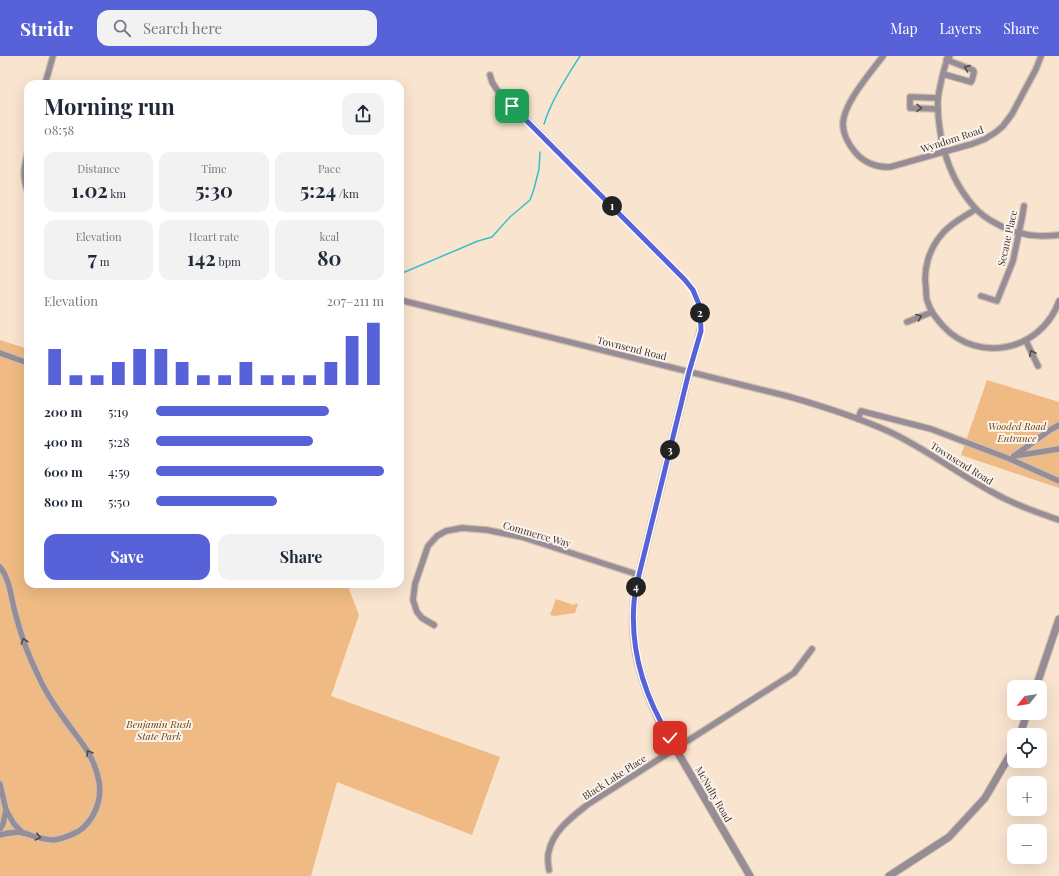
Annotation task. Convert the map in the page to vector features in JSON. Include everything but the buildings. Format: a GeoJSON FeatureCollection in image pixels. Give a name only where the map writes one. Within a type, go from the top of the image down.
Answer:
{"type":"FeatureCollection","features":[{"type":"Feature","properties":{"kind":"street"},"geometry":{"type":"LineString","coordinates":[[47,80],[53,56]]}},
{"type":"Feature","properties":{"kind":"street","name":"Wyndom Road"},"geometry":{"type":"LineString","coordinates":[[883,56],[861,84],[845,112],[843,124],[850,146],[860,158],[876,166],[883,167],[890,167],[944,152],[985,139],[996,132],[1003,126],[1012,114],[1036,69],[1041,56]]}},
{"type":"Feature","properties":{"kind":"street"},"geometry":{"type":"LineString","coordinates":[[943,73],[971,82],[974,71],[948,58],[943,73],[938,98],[938,109],[944,152],[956,180],[976,209],[991,220],[1019,233],[1042,236],[1059,236]]}},
{"type":"Feature","properties":{"kind":"street","name":"McNulty Road"},"geometry":{"type":"LineString","coordinates":[[490,75],[497,90],[685,280],[693,290],[700,307],[701,331],[689,372],[639,575],[634,602],[634,639],[641,676],[648,697],[660,722],[750,876]]}},
{"type":"Feature","properties":{"kind":"street"},"geometry":{"type":"LineString","coordinates":[[938,98],[910,97],[910,108],[938,109]]}},
{"type":"Feature","properties":{"kind":"street","name":"Secane Place"},"geometry":{"type":"LineString","coordinates":[[981,296],[997,301],[1013,261],[1024,206]]}},
{"type":"Feature","properties":{"kind":"street"},"geometry":{"type":"LineString","coordinates":[[976,209],[942,233],[933,247],[927,263],[924,279],[927,300],[932,312],[950,333],[965,342],[976,346],[995,348],[1012,347],[1026,341],[1041,330],[1052,317],[1059,301]]}},
{"type":"Feature","properties":{"kind":"street","name":"Townsend Road"},"geometry":{"type":"LineString","coordinates":[[404,301],[828,408],[890,432],[931,454],[991,492],[1023,508],[1059,520]]}},
{"type":"Feature","properties":{"kind":"street"},"geometry":{"type":"LineString","coordinates":[[907,322],[932,312]]}},
{"type":"Feature","properties":{"kind":"street"},"geometry":{"type":"LineString","coordinates":[[1026,341],[1038,366]]}},
{"type":"Feature","properties":{"kind":"street"},"geometry":{"type":"LineString","coordinates":[[0,353],[24,362]]}},
{"type":"Feature","properties":{"kind":"street","name":"Townsend Road"},"geometry":{"type":"LineString","coordinates":[[858,419],[861,411],[924,427],[1012,457],[1059,481]]}},
{"type":"Feature","properties":{"kind":"street"},"geometry":{"type":"LineString","coordinates":[[1012,457],[1045,433],[1059,425]]}},
{"type":"Feature","properties":{"kind":"street"},"geometry":{"type":"LineString","coordinates":[[1012,457],[1059,449]]}},
{"type":"Feature","properties":{"kind":"street","name":"Commerce Way"},"geometry":{"type":"LineString","coordinates":[[434,625],[422,618],[417,612],[413,600],[415,584],[428,546],[437,536],[446,531],[462,528],[481,529],[522,537],[639,575]]}},
{"type":"Feature","properties":{"kind":"street"},"geometry":{"type":"LineString","coordinates":[[0,567],[8,582],[15,615],[37,674],[51,700],[81,740],[91,757],[98,778],[100,798],[95,813],[84,828],[69,836],[53,840],[23,833],[0,835]]}},
{"type":"Feature","properties":{"kind":"street"},"geometry":{"type":"LineString","coordinates":[[1038,680],[1059,618]]}},
{"type":"Feature","properties":{"kind":"street","name":"Black Lake Place"},"geometry":{"type":"LineString","coordinates":[[548,870],[548,852],[550,845],[556,834],[569,819],[587,805],[794,673],[812,649]]}},
{"type":"Feature","properties":{"kind":"street"},"geometry":{"type":"LineString","coordinates":[[889,876],[950,837],[985,798],[1007,760]]}},
{"type":"Feature","properties":{"kind":"street"},"geometry":{"type":"LineString","coordinates":[[0,784],[6,810],[14,824],[23,833]]}},
{"type":"Feature","properties":{"kind":"street"},"geometry":{"type":"LineString","coordinates":[[0,828],[3,824],[6,810]]}},
{"type":"Feature","properties":{"kind":"green space","name":"Benjamin Rush State Park"},"geometry":{"type":"Polygon","coordinates":[[[0,340],[24,348],[24,588],[349,588],[359,615],[331,696],[500,757],[472,835],[337,782],[311,876],[0,876],[0,340]]]}},
{"type":"Feature","properties":{"kind":"green space","name":"Wooded Road Entrance"},"geometry":{"type":"Polygon","coordinates":[[[987,380],[1059,402],[1059,488],[961,455],[987,380]]]}},
{"type":"Feature","properties":{"kind":"green space"},"geometry":{"type":"Polygon","coordinates":[[[556,599],[574,605],[576,603],[578,604],[575,613],[554,616],[550,615],[556,599]]]}},
{"type":"Feature","properties":{"kind":"waterway"},"geometry":{"type":"LineString","coordinates":[[544,124],[555,97],[580,56]]}},
{"type":"Feature","properties":{"kind":"waterway"},"geometry":{"type":"LineString","coordinates":[[404,272],[478,241],[492,237],[510,217],[530,200],[539,169],[540,152]]}},
{"type":"Feature","properties":{"kind":"route"},"geometry":{"type":"LineString","coordinates":[[512,106],[685,280],[693,290],[700,307],[701,331],[689,372],[639,575],[634,602],[634,639],[641,676],[648,697],[660,722],[670,738]]}}]}
